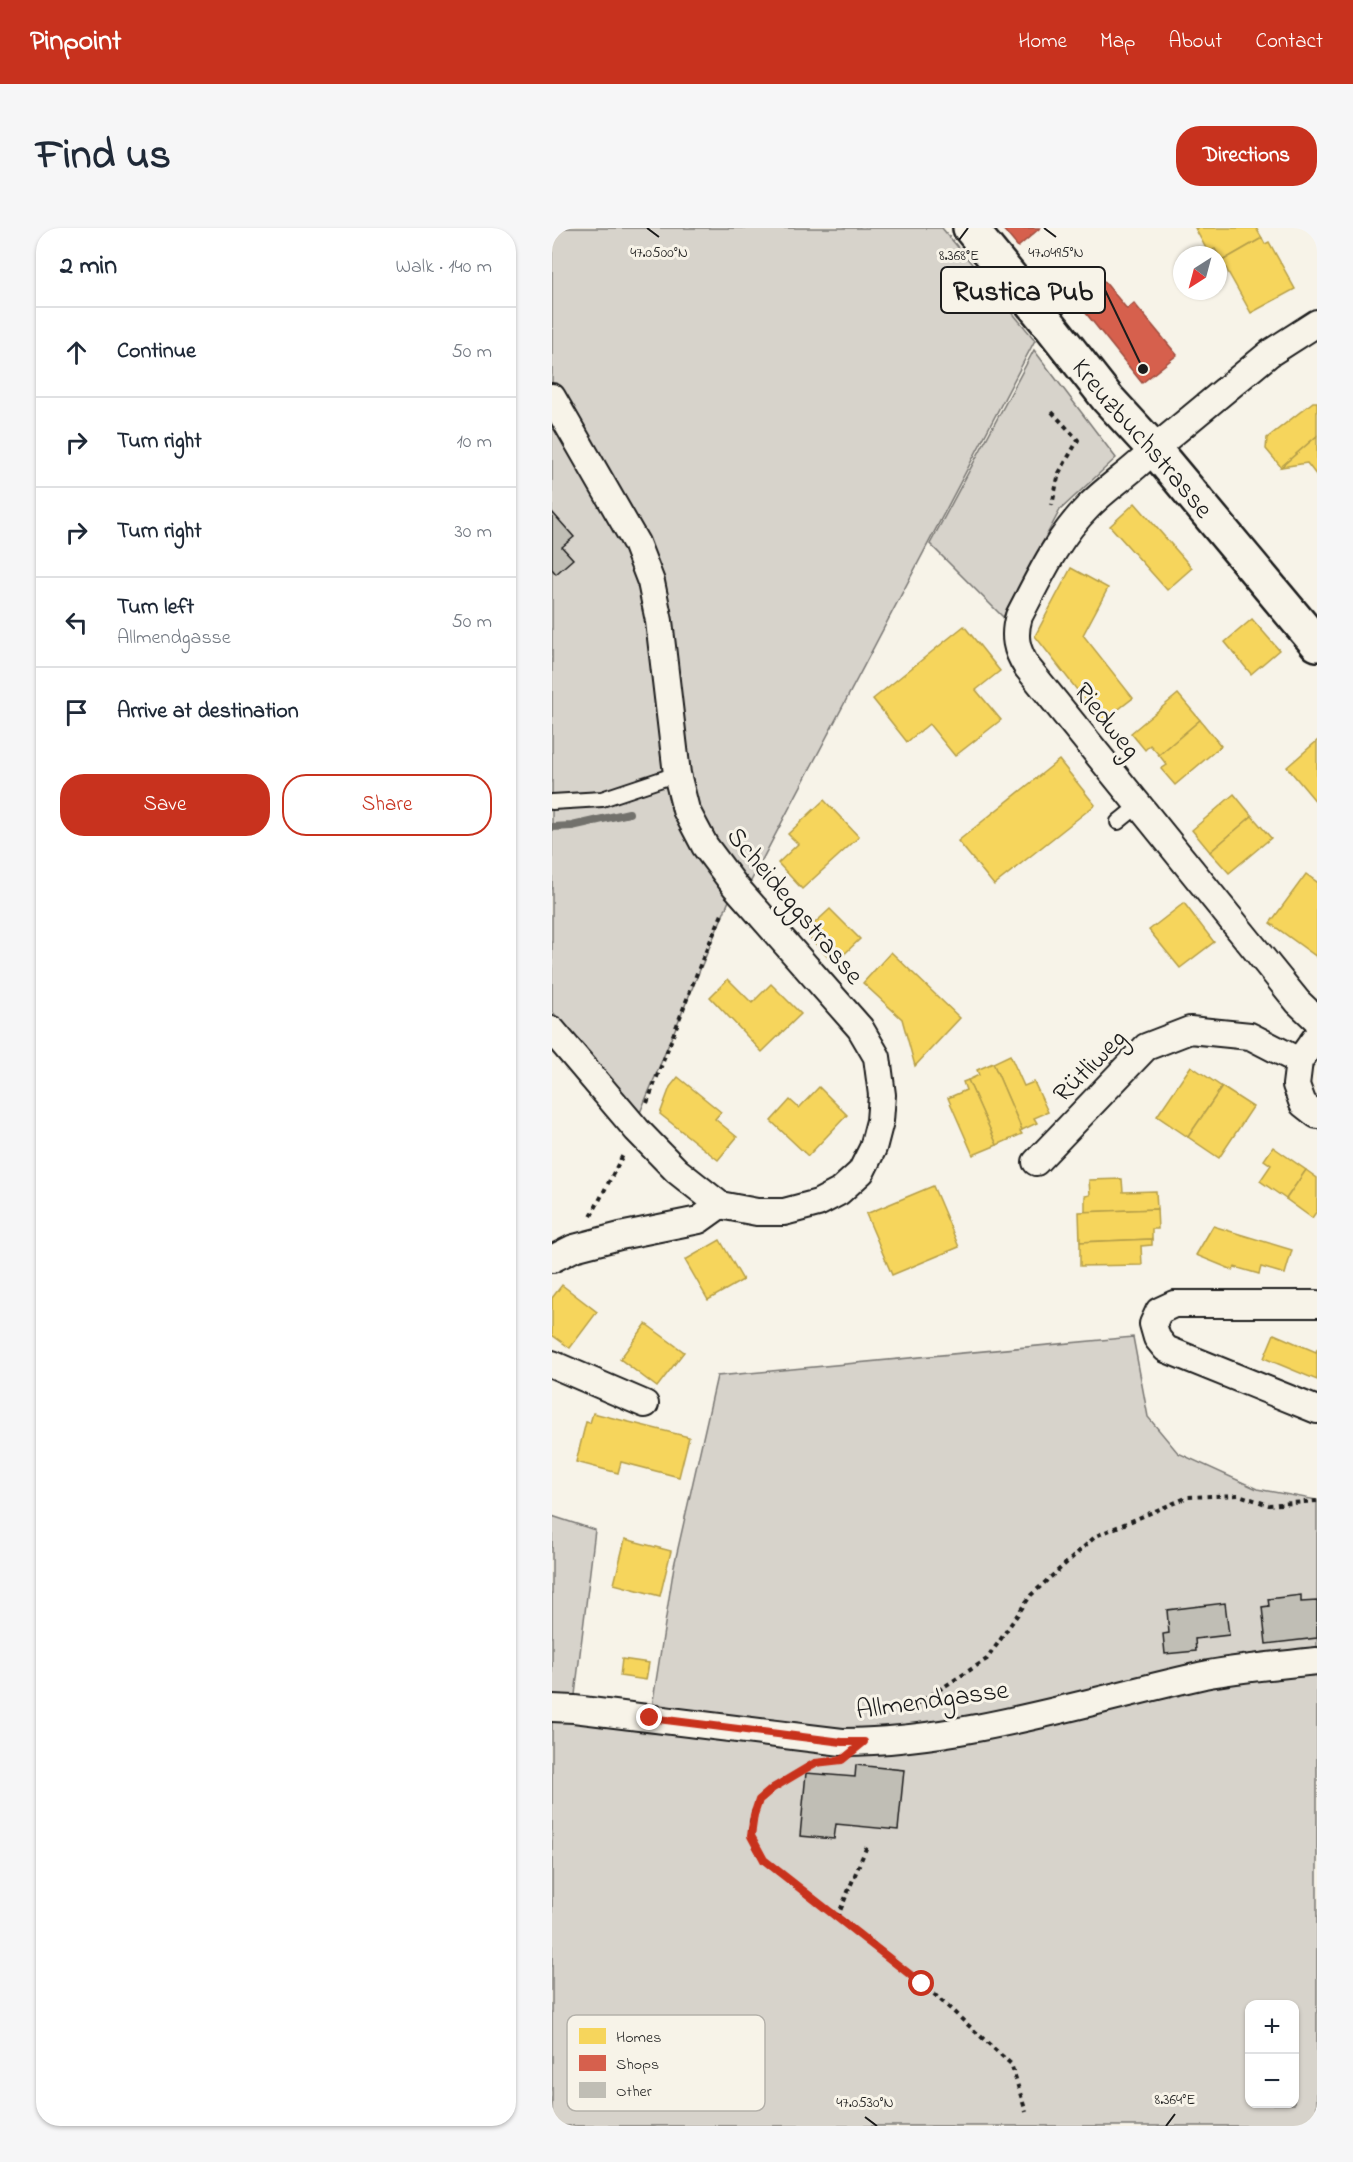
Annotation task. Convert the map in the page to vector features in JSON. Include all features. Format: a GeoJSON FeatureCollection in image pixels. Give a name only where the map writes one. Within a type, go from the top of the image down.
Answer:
{"type":"FeatureCollection","features":[{"type":"Feature","properties":{"kind":"street","name":"Kreuzbuchstrasse"},"geometry":{"type":"LineString","coordinates":[[970,228],[1108,399],[1154,449],[1317,644]]}},
{"type":"Feature","properties":{"kind":"street","name":"Riedweg"},"geometry":{"type":"LineString","coordinates":[[1317,323],[1269,353],[1154,449],[1142,463],[1089,505],[1062,536],[1019,616],[1015,629],[1019,655],[1027,667],[1298,1002],[1317,1020]]}},
{"type":"Feature","properties":{"kind":"street","name":"Scheideggstrasse"},"geometry":{"type":"LineString","coordinates":[[552,397],[636,543],[651,582],[658,621],[676,774],[686,810],[705,846],[735,886],[860,1028],[877,1057],[882,1095],[880,1121],[873,1148],[861,1172],[839,1192],[818,1203],[783,1212],[758,1212],[720,1205],[677,1171],[637,1130],[552,1030]]}},
{"type":"Feature","properties":{"kind":"street","name":"Rütliweg"},"geometry":{"type":"LineString","coordinates":[[1036,1162],[1146,1047],[1190,1030],[1250,1036],[1299,1061]]}},
{"type":"Feature","properties":{"kind":"street"},"geometry":{"type":"LineString","coordinates":[[1317,1036],[1299,1061],[1296,1085],[1303,1104],[1317,1115]]}},
{"type":"Feature","properties":{"kind":"street"},"geometry":{"type":"LineString","coordinates":[[563,1254],[620,1236],[699,1220],[720,1205]]}},
{"type":"Feature","properties":{"kind":"street"},"geometry":{"type":"LineString","coordinates":[[1317,1304],[1174,1304],[1159,1311],[1153,1324],[1157,1338],[1166,1349],[1317,1410]]}},
{"type":"Feature","properties":{"kind":"street"},"geometry":{"type":"LineString","coordinates":[[552,1364],[645,1404]]}},
{"type":"Feature","properties":{"kind":"street","name":"Allmendgasse"},"geometry":{"type":"LineString","coordinates":[[552,1708],[842,1742],[884,1742],[972,1729],[1207,1675],[1317,1661]]}},
{"type":"Feature","properties":{"kind":"lane"},"geometry":{"type":"LineString","coordinates":[[552,802],[602,799],[676,774]]}},
{"type":"Feature","properties":{"kind":"lane"},"geometry":{"type":"LineString","coordinates":[[1118,822],[1139,805]]}},
{"type":"Feature","properties":{"kind":"path"},"geometry":{"type":"LineString","coordinates":[[1051,509],[1059,473],[1078,440],[1052,412]]}},
{"type":"Feature","properties":{"kind":"path"},"geometry":{"type":"LineString","coordinates":[[563,1254],[637,1130],[702,960],[735,886]]}},
{"type":"Feature","properties":{"kind":"path"},"geometry":{"type":"LineString","coordinates":[[906,1712],[987,1659],[1031,1595],[1096,1536],[1188,1497],[1239,1495],[1269,1505],[1317,1501]]}},
{"type":"Feature","properties":{"kind":"path"},"geometry":{"type":"LineString","coordinates":[[815,1763],[773,1788],[759,1800],[751,1836],[764,1860],[922,1984],[1011,2064],[1026,2112]]}},
{"type":"Feature","properties":{"kind":"path"},"geometry":{"type":"LineString","coordinates":[[837,1918],[867,1846]]}},
{"type":"Feature","properties":{"kind":"shaded area"},"geometry":{"type":"Polygon","coordinates":[[[552,228],[942,228],[1035,340],[750,883],[731,896],[639,1115],[552,1011],[552,228]]]}},
{"type":"Feature","properties":{"kind":"shaded area"},"geometry":{"type":"Polygon","coordinates":[[[1034,350],[1116,458],[1060,510],[1003,617],[930,544],[1034,350]]]}},
{"type":"Feature","properties":{"kind":"shaded area"},"geometry":{"type":"Polygon","coordinates":[[[1133,1337],[1148,1417],[1178,1453],[1257,1489],[1317,1500],[1317,2126],[552,2126],[552,1715],[652,1707],[674,1566],[717,1376],[1133,1337]]]}},
{"type":"Feature","properties":{"kind":"shaded area"},"geometry":{"type":"Polygon","coordinates":[[[552,1516],[595,1530],[574,1703],[552,1702],[552,1516]]]}},
{"type":"Feature","properties":{"kind":"building: Homes"},"geometry":{"type":"Polygon","coordinates":[[[1195,228],[1256,228],[1262,238],[1227,258],[1227,246],[1205,246],[1195,228]]]}},
{"type":"Feature","properties":{"kind":"building: Homes"},"geometry":{"type":"Polygon","coordinates":[[[1262,238],[1265,244],[1269,242],[1295,289],[1251,313],[1227,270],[1227,258],[1262,238]]]}},
{"type":"Feature","properties":{"kind":"building: Homes"},"geometry":{"type":"Polygon","coordinates":[[[1313,402],[1317,402],[1317,436],[1281,467],[1266,449],[1267,438],[1313,402]]]}},
{"type":"Feature","properties":{"kind":"building: Homes"},"geometry":{"type":"Polygon","coordinates":[[[1317,436],[1317,476],[1307,463],[1281,467],[1317,436]]]}},
{"type":"Feature","properties":{"kind":"building: Homes"},"geometry":{"type":"Polygon","coordinates":[[[1135,503],[1192,568],[1167,590],[1110,526],[1135,503]]]}},
{"type":"Feature","properties":{"kind":"building: Homes"},"geometry":{"type":"Polygon","coordinates":[[[1071,568],[1108,588],[1083,635],[1133,698],[1102,722],[1035,636],[1071,568]]]}},
{"type":"Feature","properties":{"kind":"building: Homes"},"geometry":{"type":"Polygon","coordinates":[[[1252,619],[1279,650],[1251,674],[1225,642],[1252,619]]]}},
{"type":"Feature","properties":{"kind":"building: Homes"},"geometry":{"type":"Polygon","coordinates":[[[964,626],[1000,671],[976,690],[1001,720],[955,756],[929,724],[907,742],[873,699],[964,626]]]}},
{"type":"Feature","properties":{"kind":"building: Homes"},"geometry":{"type":"Polygon","coordinates":[[[1178,694],[1200,720],[1159,755],[1150,745],[1145,750],[1131,733],[1178,694]]]}},
{"type":"Feature","properties":{"kind":"building: Homes"},"geometry":{"type":"Polygon","coordinates":[[[1200,720],[1221,746],[1175,785],[1161,769],[1167,765],[1159,755],[1200,720]]]}},
{"type":"Feature","properties":{"kind":"building: Homes"},"geometry":{"type":"Polygon","coordinates":[[[1317,741],[1317,803],[1287,767],[1317,741]]]}},
{"type":"Feature","properties":{"kind":"building: Homes"},"geometry":{"type":"Polygon","coordinates":[[[1059,760],[1095,805],[994,885],[958,841],[1059,760]]]}},
{"type":"Feature","properties":{"kind":"building: Homes"},"geometry":{"type":"Polygon","coordinates":[[[1234,794],[1252,816],[1210,852],[1192,830],[1234,794]]]}},
{"type":"Feature","properties":{"kind":"building: Homes"},"geometry":{"type":"Polygon","coordinates":[[[824,800],[859,837],[802,889],[778,863],[798,844],[788,834],[824,800]]]}},
{"type":"Feature","properties":{"kind":"building: Homes"},"geometry":{"type":"Polygon","coordinates":[[[1252,816],[1271,838],[1229,873],[1210,852],[1252,816]]]}},
{"type":"Feature","properties":{"kind":"building: Homes"},"geometry":{"type":"Polygon","coordinates":[[[1306,874],[1317,882],[1317,957],[1270,923],[1306,874]]]}},
{"type":"Feature","properties":{"kind":"building: Homes"},"geometry":{"type":"Polygon","coordinates":[[[1184,903],[1214,942],[1180,968],[1149,930],[1184,903]]]}},
{"type":"Feature","properties":{"kind":"building: Homes"},"geometry":{"type":"Polygon","coordinates":[[[830,909],[860,939],[834,964],[805,932],[830,909]]]}},
{"type":"Feature","properties":{"kind":"building: Homes"},"geometry":{"type":"Polygon","coordinates":[[[891,952],[960,1018],[915,1066],[902,1019],[863,983],[891,952]]]}},
{"type":"Feature","properties":{"kind":"building: Homes"},"geometry":{"type":"Polygon","coordinates":[[[728,979],[752,1003],[771,984],[801,1014],[762,1052],[710,997],[728,979]]]}},
{"type":"Feature","properties":{"kind":"building: Homes"},"geometry":{"type":"Polygon","coordinates":[[[1010,1055],[1024,1086],[1034,1082],[1048,1112],[1034,1118],[1037,1123],[1022,1130],[993,1063],[1010,1055]]]}},
{"type":"Feature","properties":{"kind":"building: Homes"},"geometry":{"type":"Polygon","coordinates":[[[993,1063],[1022,1130],[1020,1131],[1022,1134],[997,1145],[968,1080],[979,1075],[977,1070],[993,1063]]]}},
{"type":"Feature","properties":{"kind":"building: Homes"},"geometry":{"type":"Polygon","coordinates":[[[1191,1066],[1222,1087],[1188,1137],[1157,1116],[1191,1066]]]}},
{"type":"Feature","properties":{"kind":"building: Homes"},"geometry":{"type":"Polygon","coordinates":[[[678,1077],[721,1112],[715,1119],[737,1137],[718,1160],[660,1114],[670,1087],[678,1077]]]}},
{"type":"Feature","properties":{"kind":"building: Homes"},"geometry":{"type":"Polygon","coordinates":[[[968,1080],[997,1145],[973,1155],[948,1098],[966,1090],[963,1082],[968,1080]]]}},
{"type":"Feature","properties":{"kind":"building: Homes"},"geometry":{"type":"Polygon","coordinates":[[[819,1087],[847,1115],[808,1156],[771,1121],[790,1100],[799,1108],[819,1087]]]}},
{"type":"Feature","properties":{"kind":"building: Homes"},"geometry":{"type":"Polygon","coordinates":[[[1222,1087],[1253,1107],[1219,1158],[1188,1137],[1222,1087]]]}},
{"type":"Feature","properties":{"kind":"building: Homes"},"geometry":{"type":"Polygon","coordinates":[[[1273,1147],[1306,1170],[1286,1199],[1260,1181],[1271,1165],[1264,1160],[1273,1147]]]}},
{"type":"Feature","properties":{"kind":"building: Homes"},"geometry":{"type":"Polygon","coordinates":[[[1306,1170],[1317,1178],[1317,1211],[1312,1218],[1286,1199],[1306,1170]]]}},
{"type":"Feature","properties":{"kind":"building: Homes"},"geometry":{"type":"Polygon","coordinates":[[[1122,1179],[1123,1192],[1156,1191],[1157,1209],[1085,1212],[1085,1196],[1090,1195],[1089,1180],[1122,1179]]]}},
{"type":"Feature","properties":{"kind":"building: Homes"},"geometry":{"type":"Polygon","coordinates":[[[933,1186],[959,1247],[892,1275],[866,1214],[933,1186]]]}},
{"type":"Feature","properties":{"kind":"building: Homes"},"geometry":{"type":"Polygon","coordinates":[[[1157,1209],[1158,1229],[1152,1229],[1152,1239],[1080,1242],[1079,1212],[1157,1209]]]}},
{"type":"Feature","properties":{"kind":"building: Homes"},"geometry":{"type":"Polygon","coordinates":[[[1213,1226],[1292,1250],[1285,1274],[1261,1267],[1259,1274],[1235,1267],[1233,1270],[1196,1255],[1213,1226]]]}},
{"type":"Feature","properties":{"kind":"building: Homes"},"geometry":{"type":"Polygon","coordinates":[[[1152,1239],[1152,1245],[1141,1246],[1142,1265],[1080,1266],[1080,1242],[1152,1239]]]}},
{"type":"Feature","properties":{"kind":"building: Homes"},"geometry":{"type":"Polygon","coordinates":[[[720,1240],[743,1280],[708,1300],[685,1260],[720,1240]]]}},
{"type":"Feature","properties":{"kind":"building: Homes"},"geometry":{"type":"Polygon","coordinates":[[[562,1285],[597,1312],[570,1348],[552,1335],[552,1298],[562,1285]]]}},
{"type":"Feature","properties":{"kind":"building: Homes"},"geometry":{"type":"Polygon","coordinates":[[[646,1324],[684,1352],[657,1387],[620,1359],[646,1324]]]}},
{"type":"Feature","properties":{"kind":"building: Homes"},"geometry":{"type":"Polygon","coordinates":[[[1274,1334],[1316,1352],[1317,1349],[1317,1380],[1264,1358],[1274,1334]]]}},
{"type":"Feature","properties":{"kind":"building: Homes"},"geometry":{"type":"Polygon","coordinates":[[[593,1413],[689,1437],[679,1477],[621,1462],[618,1473],[576,1462],[586,1422],[590,1423],[593,1413]]]}},
{"type":"Feature","properties":{"kind":"building: Homes"},"geometry":{"type":"Polygon","coordinates":[[[625,1539],[671,1551],[660,1596],[614,1584],[625,1539]]]}},
{"type":"Feature","properties":{"kind":"building: Homes"},"geometry":{"type":"Polygon","coordinates":[[[622,1659],[649,1663],[646,1680],[620,1676],[622,1659]]]}},
{"type":"Feature","properties":{"kind":"building: Shops"},"geometry":{"type":"Polygon","coordinates":[[[1002,228],[1040,228],[1018,247],[1002,228]]]}},
{"type":"Feature","properties":{"kind":"building: Shops"},"geometry":{"type":"Polygon","coordinates":[[[1104,281],[1127,309],[1134,303],[1177,355],[1142,383],[1077,302],[1104,281]]]}},
{"type":"Feature","properties":{"kind":"building: Other"},"geometry":{"type":"Polygon","coordinates":[[[552,512],[574,537],[562,547],[573,559],[556,574],[552,569],[552,512]]]}},
{"type":"Feature","properties":{"kind":"building: Other"},"geometry":{"type":"Polygon","coordinates":[[[1301,1595],[1301,1602],[1317,1601],[1317,1638],[1266,1644],[1262,1607],[1269,1606],[1268,1599],[1301,1595]]]}},
{"type":"Feature","properties":{"kind":"building: Other"},"geometry":{"type":"Polygon","coordinates":[[[1225,1603],[1229,1635],[1195,1639],[1196,1651],[1165,1654],[1163,1634],[1169,1633],[1167,1610],[1225,1603]]]}},
{"type":"Feature","properties":{"kind":"building: Other"},"geometry":{"type":"Polygon","coordinates":[[[856,1765],[904,1770],[898,1830],[836,1824],[834,1839],[800,1836],[806,1773],[855,1777],[856,1765]]]}},
{"type":"Feature","properties":{"kind":"waterway"},"geometry":{"type":"LineString","coordinates":[[552,827],[572,826],[629,813]]}},
{"type":"Feature","properties":{"kind":"place","name":"Rustica Pub"},"geometry":{"type":"Point","coordinates":[1143,369]}},
{"type":"Feature","properties":{"kind":"route"},"geometry":{"type":"LineString","coordinates":[[650,1718],[842,1742],[864,1742],[842,1760],[815,1763],[773,1788],[759,1800],[751,1836],[764,1860],[922,1984]]}}]}
